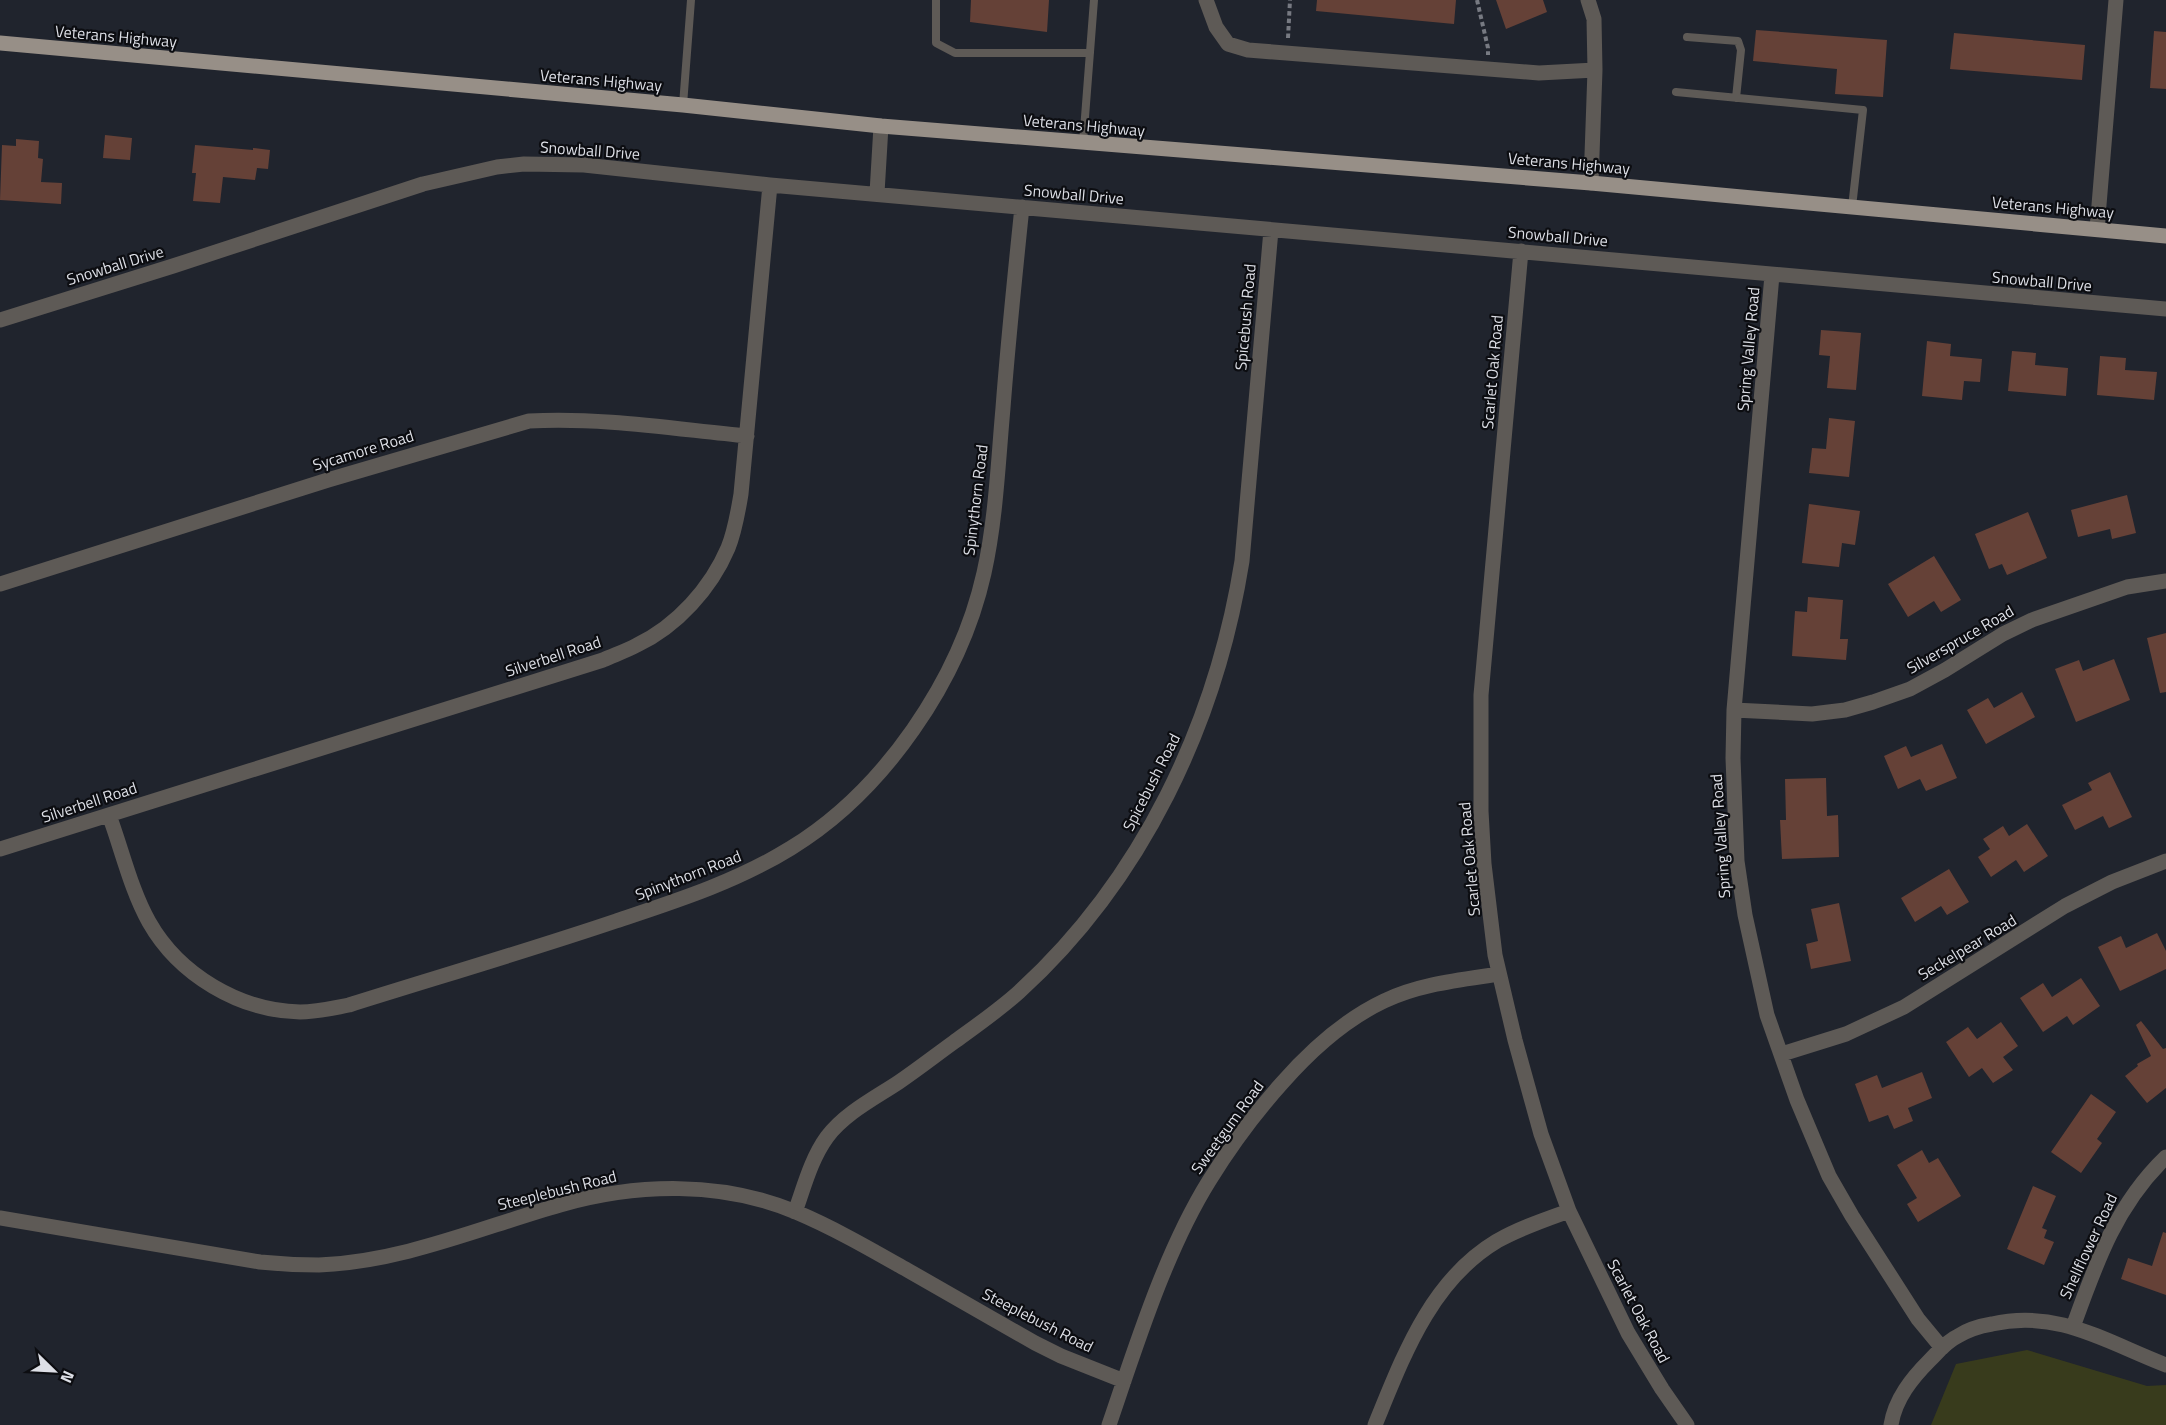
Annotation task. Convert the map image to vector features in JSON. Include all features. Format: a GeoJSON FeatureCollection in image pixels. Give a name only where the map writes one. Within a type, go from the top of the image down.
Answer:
{"type":"FeatureCollection","features":[{"type":"Feature","properties":{"kind":"main road","name":"Veterans Highway"},"geometry":{"type":"LineString","coordinates":[[0,43],[683,105],[881,126],[1591,183],[2166,236]]}},
{"type":"Feature","properties":{"kind":"street"},"geometry":{"type":"LineString","coordinates":[[1206,0],[1216,27],[1228,44],[1248,50],[1539,73],[1595,70]]}},
{"type":"Feature","properties":{"kind":"street"},"geometry":{"type":"LineString","coordinates":[[1588,0],[1594,19],[1595,70],[1591,183]]}},
{"type":"Feature","properties":{"kind":"street"},"geometry":{"type":"LineString","coordinates":[[2097,229],[2116,0]]}},
{"type":"Feature","properties":{"kind":"street"},"geometry":{"type":"LineString","coordinates":[[877,193],[881,126]]}},
{"type":"Feature","properties":{"kind":"street","name":"Snowball Drive"},"geometry":{"type":"LineString","coordinates":[[0,320],[423,184],[497,167],[524,164],[585,165],[770,185],[2166,309]]}},
{"type":"Feature","properties":{"kind":"street","name":"Silverbell Road"},"geometry":{"type":"LineString","coordinates":[[0,849],[603,660],[638,645],[676,619],[707,584],[728,549],[741,494],[770,185]]}},
{"type":"Feature","properties":{"kind":"street","name":"Spinythorn Road"},"geometry":{"type":"LineString","coordinates":[[109,815],[132,882],[149,921],[163,943],[206,983],[269,1009],[300,1012],[320,1011],[349,1005],[631,916],[708,890],[752,870],[791,848],[820,828],[879,774],[920,720],[962,642],[984,573],[994,510],[1022,207]]}},
{"type":"Feature","properties":{"kind":"street","name":"Spicebush Road"},"geometry":{"type":"LineString","coordinates":[[795,1212],[814,1161],[827,1136],[857,1109],[901,1081],[1019,992],[1070,939],[1108,891],[1151,827],[1174,784],[1212,690],[1237,591],[1242,561],[1271,230]]}},
{"type":"Feature","properties":{"kind":"street","name":"Scarlet Oak Road"},"geometry":{"type":"LineString","coordinates":[[1521,251],[1481,695],[1481,811],[1484,864],[1499,974],[1541,1134],[1569,1211],[1628,1333],[1687,1425]]}},
{"type":"Feature","properties":{"kind":"street","name":"Spring Valley Road"},"geometry":{"type":"LineString","coordinates":[[1772,274],[1734,710],[1733,758],[1737,861],[1745,915],[1762,997],[1797,1100],[1829,1176],[1918,1319],[1942,1348]]}},
{"type":"Feature","properties":{"kind":"street","name":"Sycamore Road"},"geometry":{"type":"LineString","coordinates":[[0,584],[328,480],[521,422],[555,419],[607,422],[747,436]]}},
{"type":"Feature","properties":{"kind":"street","name":"Silverspruce Road"},"geometry":{"type":"LineString","coordinates":[[1734,710],[1812,714],[1845,710],[1873,702],[1910,689],[2003,634],[2032,620],[2127,587],[2166,581]]}},
{"type":"Feature","properties":{"kind":"street","name":"Seckelpear Road"},"geometry":{"type":"LineString","coordinates":[[1782,1054],[1846,1034],[1904,1007],[2065,906],[2112,882],[2166,861]]}},
{"type":"Feature","properties":{"kind":"street","name":"Sweetgum Road"},"geometry":{"type":"LineString","coordinates":[[1109,1425],[1155,1296],[1183,1231],[1208,1183],[1230,1148],[1271,1096],[1326,1039],[1384,1001],[1412,990],[1499,974]]}},
{"type":"Feature","properties":{"kind":"street","name":"Shellflower Road"},"geometry":{"type":"LineString","coordinates":[[2073,1327],[2091,1276],[2116,1222],[2132,1194],[2147,1175],[2166,1157]]}},
{"type":"Feature","properties":{"kind":"street","name":"Steeplebush Road"},"geometry":{"type":"LineString","coordinates":[[0,1218],[260,1262],[301,1265],[351,1261],[406,1251],[561,1204],[624,1191],[663,1188],[733,1194],[795,1212],[855,1240],[1035,1343],[1124,1381]]}},
{"type":"Feature","properties":{"kind":"street"},"geometry":{"type":"LineString","coordinates":[[1375,1425],[1412,1338],[1449,1282],[1467,1263],[1496,1241],[1569,1211]]}},
{"type":"Feature","properties":{"kind":"street"},"geometry":{"type":"LineString","coordinates":[[1891,1425],[1902,1393],[1922,1367],[1956,1336],[1975,1327],[2012,1319],[2043,1320],[2073,1327],[2166,1365]]}},
{"type":"Feature","properties":{"kind":"lane"},"geometry":{"type":"LineString","coordinates":[[683,105],[691,0]]}},
{"type":"Feature","properties":{"kind":"lane"},"geometry":{"type":"LineString","coordinates":[[936,0],[936,43],[955,53],[1090,53]]}},
{"type":"Feature","properties":{"kind":"lane"},"geometry":{"type":"LineString","coordinates":[[1083,143],[1094,0]]}},
{"type":"Feature","properties":{"kind":"lane"},"geometry":{"type":"LineString","coordinates":[[1687,38],[1738,41],[1741,50],[1736,98]]}},
{"type":"Feature","properties":{"kind":"lane"},"geometry":{"type":"LineString","coordinates":[[1676,92],[1863,110],[1851,207]]}},
{"type":"Feature","properties":{"kind":"path"},"geometry":{"type":"LineString","coordinates":[[1287,54],[1290,0]]}},
{"type":"Feature","properties":{"kind":"path"},"geometry":{"type":"LineString","coordinates":[[1477,0],[1488,48],[1487,69]]}},
{"type":"Feature","properties":{"kind":"green space"},"geometry":{"type":"Polygon","coordinates":[[[2027,1350],[2147,1386],[2166,1385],[2166,1425],[1931,1425],[1956,1364],[2027,1350]]]}},
{"type":"Feature","properties":{"kind":"building"},"geometry":{"type":"Polygon","coordinates":[[[971,0],[1049,0],[1047,32],[970,22],[971,0]]]}},
{"type":"Feature","properties":{"kind":"building"},"geometry":{"type":"Polygon","coordinates":[[[1317,0],[1456,0],[1454,24],[1316,11],[1317,0]]]}},
{"type":"Feature","properties":{"kind":"building"},"geometry":{"type":"Polygon","coordinates":[[[1496,0],[1543,0],[1547,12],[1506,29],[1496,0]]]}},
{"type":"Feature","properties":{"kind":"building"},"geometry":{"type":"Polygon","coordinates":[[[1756,30],[1887,40],[1883,97],[1835,94],[1837,69],[1753,61],[1756,30]]]}},
{"type":"Feature","properties":{"kind":"building"},"geometry":{"type":"Polygon","coordinates":[[[2154,31],[2166,32],[2166,89],[2150,88],[2154,31]]]}},
{"type":"Feature","properties":{"kind":"building"},"geometry":{"type":"Polygon","coordinates":[[[1954,33],[2085,45],[2082,80],[1950,69],[1954,33]]]}},
{"type":"Feature","properties":{"kind":"building"},"geometry":{"type":"Polygon","coordinates":[[[105,135],[132,138],[130,160],[103,158],[105,135]]]}},
{"type":"Feature","properties":{"kind":"building"},"geometry":{"type":"Polygon","coordinates":[[[16,139],[39,141],[38,158],[43,159],[41,182],[62,183],[61,204],[0,200],[2,145],[16,146],[16,139]]]}},
{"type":"Feature","properties":{"kind":"building"},"geometry":{"type":"Polygon","coordinates":[[[195,145],[270,150],[268,169],[257,168],[255,180],[223,177],[220,203],[193,201],[196,173],[192,173],[195,145]]]}},
{"type":"Feature","properties":{"kind":"building"},"geometry":{"type":"Polygon","coordinates":[[[1821,330],[1861,333],[1856,390],[1827,388],[1830,356],[1819,355],[1821,330]]]}},
{"type":"Feature","properties":{"kind":"building"},"geometry":{"type":"Polygon","coordinates":[[[1927,341],[1951,344],[1950,356],[1982,359],[1980,382],[1964,381],[1962,400],[1922,396],[1927,341]]]}},
{"type":"Feature","properties":{"kind":"building"},"geometry":{"type":"Polygon","coordinates":[[[2012,351],[2036,353],[2035,365],[2068,368],[2066,396],[2008,391],[2012,351]]]}},
{"type":"Feature","properties":{"kind":"building"},"geometry":{"type":"Polygon","coordinates":[[[2100,356],[2126,358],[2125,370],[2157,372],[2154,400],[2097,395],[2100,356]]]}},
{"type":"Feature","properties":{"kind":"building"},"geometry":{"type":"Polygon","coordinates":[[[1829,418],[1855,421],[1849,477],[1809,473],[1812,448],[1826,449],[1829,418]]]}},
{"type":"Feature","properties":{"kind":"building"},"geometry":{"type":"Polygon","coordinates":[[[2127,495],[2136,533],[2112,539],[2110,529],[2078,537],[2071,510],[2127,495]]]}},
{"type":"Feature","properties":{"kind":"building"},"geometry":{"type":"Polygon","coordinates":[[[1809,504],[1860,511],[1855,545],[1842,543],[1839,567],[1802,563],[1809,504]]]}},
{"type":"Feature","properties":{"kind":"building"},"geometry":{"type":"Polygon","coordinates":[[[2028,512],[2047,558],[2007,575],[2002,564],[1989,569],[1975,534],[2028,512]]]}},
{"type":"Feature","properties":{"kind":"building"},"geometry":{"type":"Polygon","coordinates":[[[1934,556],[1961,600],[1941,612],[1934,601],[1908,617],[1888,584],[1934,556]]]}},
{"type":"Feature","properties":{"kind":"building"},"geometry":{"type":"Polygon","coordinates":[[[1808,597],[1843,600],[1840,639],[1848,639],[1846,660],[1792,656],[1795,611],[1807,612],[1808,597]]]}},
{"type":"Feature","properties":{"kind":"building"},"geometry":{"type":"Polygon","coordinates":[[[2166,633],[2166,692],[2160,693],[2147,638],[2166,633]]]}},
{"type":"Feature","properties":{"kind":"building"},"geometry":{"type":"Polygon","coordinates":[[[2114,659],[2130,700],[2076,722],[2055,669],[2079,660],[2083,671],[2114,659]]]}},
{"type":"Feature","properties":{"kind":"building"},"geometry":{"type":"Polygon","coordinates":[[[2022,692],[2035,717],[1986,744],[1967,710],[1988,698],[1994,708],[2022,692]]]}},
{"type":"Feature","properties":{"kind":"building"},"geometry":{"type":"Polygon","coordinates":[[[1942,744],[1957,778],[1926,791],[1920,779],[1898,789],[1884,756],[1906,746],[1911,757],[1942,744]]]}},
{"type":"Feature","properties":{"kind":"building"},"geometry":{"type":"Polygon","coordinates":[[[2110,772],[2132,817],[2109,828],[2103,816],[2075,830],[2062,805],[2092,790],[2088,783],[2110,772]]]}},
{"type":"Feature","properties":{"kind":"building"},"geometry":{"type":"Polygon","coordinates":[[[1826,778],[1827,816],[1838,815],[1839,857],[1782,859],[1780,820],[1786,820],[1785,779],[1826,778]]]}},
{"type":"Feature","properties":{"kind":"building"},"geometry":{"type":"Polygon","coordinates":[[[2027,824],[2048,856],[2024,872],[2016,860],[1991,877],[1978,857],[1990,849],[1983,839],[2003,826],[2009,836],[2027,824]]]}},
{"type":"Feature","properties":{"kind":"building"},"geometry":{"type":"Polygon","coordinates":[[[1949,869],[1969,902],[1947,915],[1941,906],[1915,922],[1901,898],[1949,869]]]}},
{"type":"Feature","properties":{"kind":"building"},"geometry":{"type":"Polygon","coordinates":[[[1839,903],[1851,961],[1811,969],[1806,944],[1818,941],[1811,909],[1839,903]]]}},
{"type":"Feature","properties":{"kind":"building"},"geometry":{"type":"Polygon","coordinates":[[[2157,933],[2166,951],[2166,969],[2120,991],[2098,947],[2121,936],[2126,948],[2157,933]]]}},
{"type":"Feature","properties":{"kind":"building"},"geometry":{"type":"Polygon","coordinates":[[[2081,978],[2100,1006],[2073,1025],[2067,1016],[2043,1032],[2020,998],[2043,983],[2052,997],[2081,978]]]}},
{"type":"Feature","properties":{"kind":"building"},"geometry":{"type":"Polygon","coordinates":[[[2141,1021],[2163,1049],[2166,1048],[2166,1088],[2147,1103],[2125,1076],[2138,1066],[2137,1064],[2151,1056],[2136,1025],[2141,1021]]]}},
{"type":"Feature","properties":{"kind":"building"},"geometry":{"type":"Polygon","coordinates":[[[2001,1022],[2018,1046],[2003,1057],[2013,1070],[1993,1083],[1982,1068],[1969,1077],[1946,1042],[1968,1027],[1977,1039],[2001,1022]]]}},
{"type":"Feature","properties":{"kind":"building"},"geometry":{"type":"Polygon","coordinates":[[[1922,1072],[1932,1098],[1908,1108],[1913,1121],[1894,1129],[1888,1115],[1869,1122],[1855,1084],[1877,1075],[1882,1088],[1922,1072]]]}},
{"type":"Feature","properties":{"kind":"building"},"geometry":{"type":"Polygon","coordinates":[[[2091,1094],[2116,1112],[2097,1139],[2102,1143],[2081,1173],[2051,1152],[2091,1094]]]}},
{"type":"Feature","properties":{"kind":"building"},"geometry":{"type":"Polygon","coordinates":[[[1922,1150],[1929,1163],[1938,1158],[1961,1196],[1918,1222],[1907,1204],[1917,1198],[1897,1165],[1922,1150]]]}},
{"type":"Feature","properties":{"kind":"building"},"geometry":{"type":"Polygon","coordinates":[[[2033,1186],[2056,1196],[2042,1228],[2047,1230],[2044,1238],[2054,1242],[2044,1265],[2007,1249],[2033,1186]]]}},
{"type":"Feature","properties":{"kind":"building"},"geometry":{"type":"Polygon","coordinates":[[[2163,1232],[2166,1233],[2166,1295],[2121,1279],[2128,1258],[2152,1266],[2163,1232]]]}}]}
